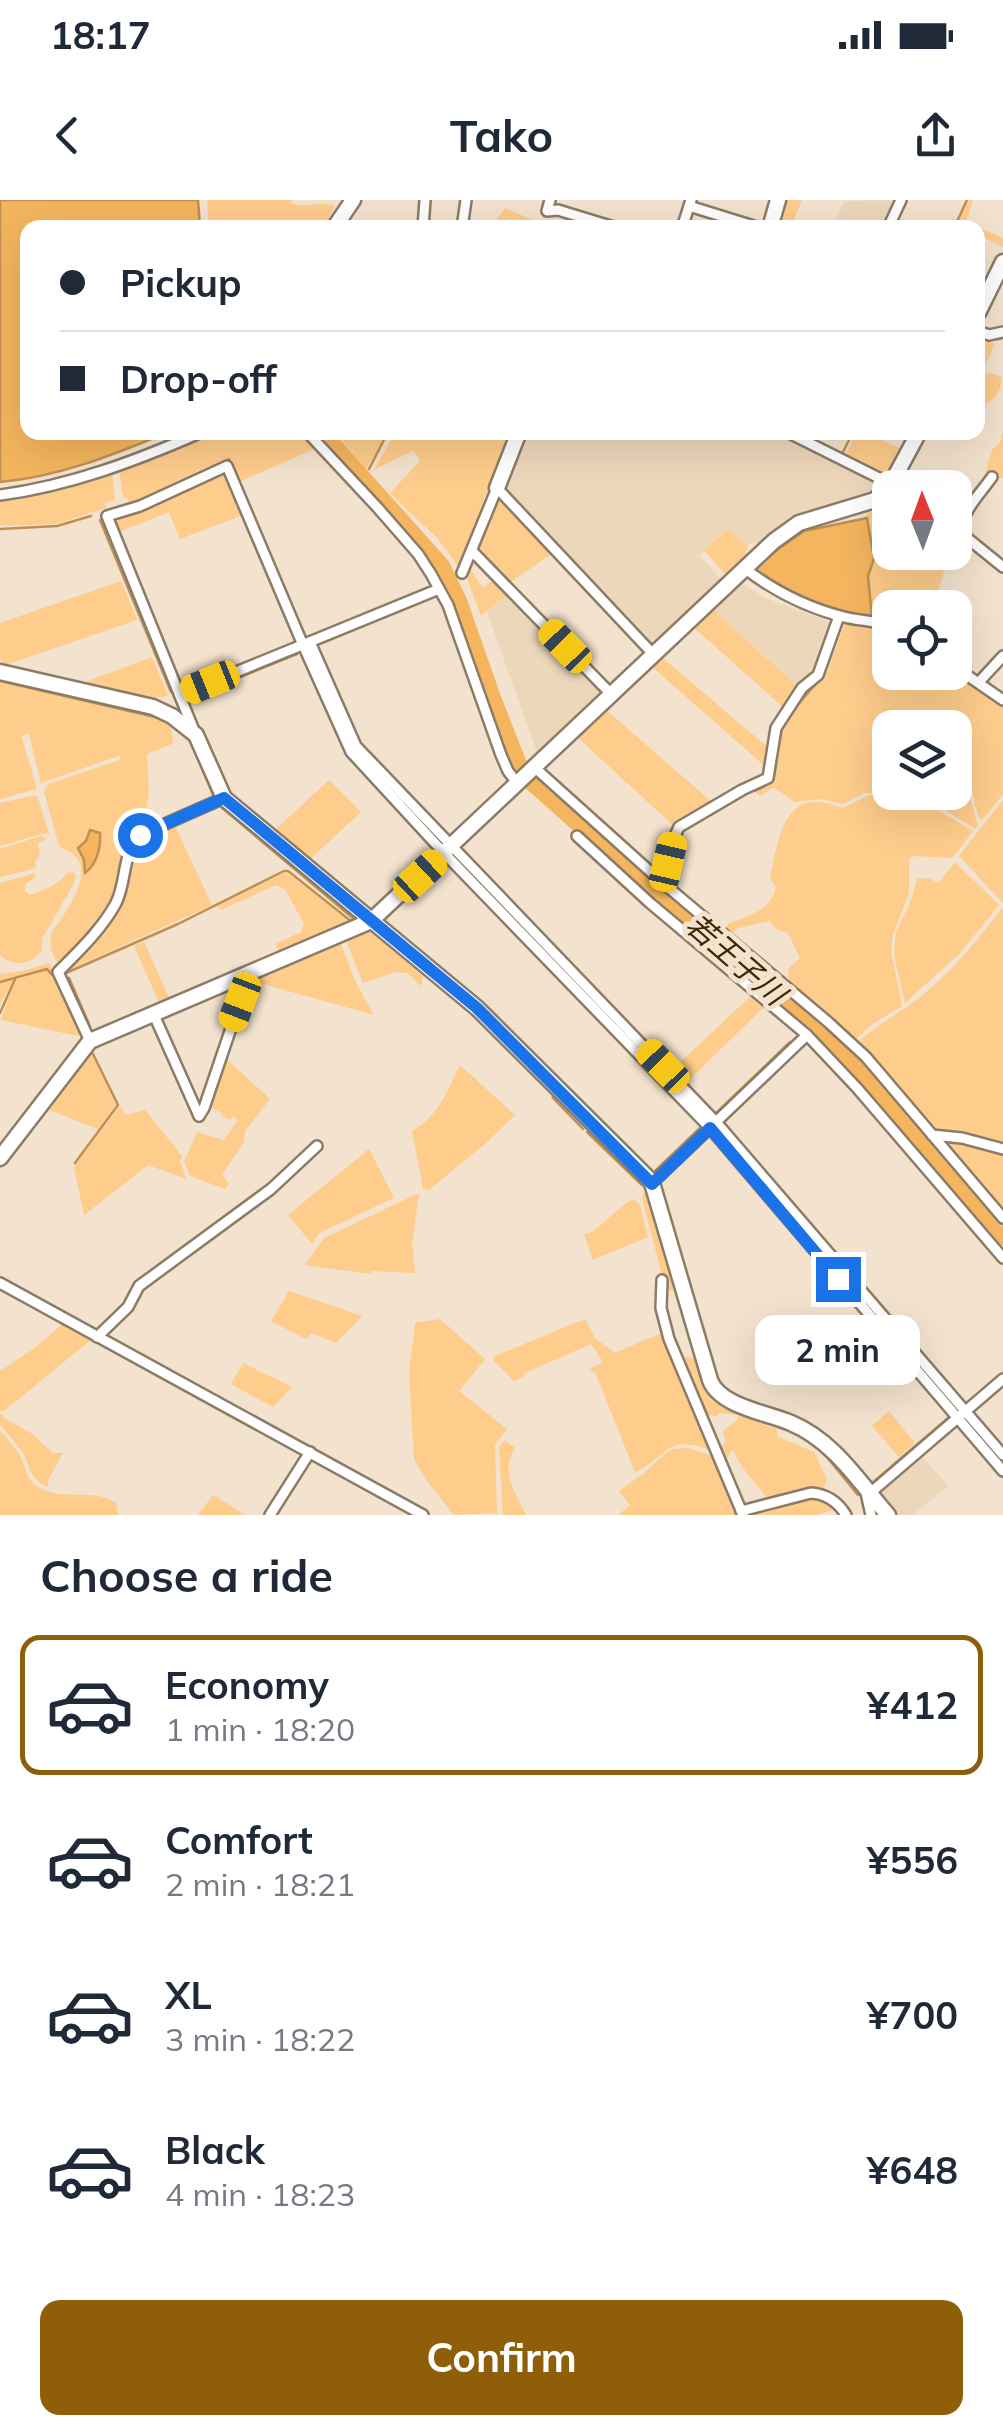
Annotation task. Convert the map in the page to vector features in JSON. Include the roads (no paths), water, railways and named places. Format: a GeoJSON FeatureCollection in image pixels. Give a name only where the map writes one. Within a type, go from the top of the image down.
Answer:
{"type":"FeatureCollection","features":[{"type":"Feature","properties":{"kind":"street"},"geometry":{"type":"LineString","coordinates":[[550,200],[547,210],[591,220]]}},
{"type":"Feature","properties":{"kind":"street"},"geometry":{"type":"LineString","coordinates":[[690,203],[738,220]]}},
{"type":"Feature","properties":{"kind":"street"},"geometry":{"type":"LineString","coordinates":[[985,299],[1003,262]]}},
{"type":"Feature","properties":{"kind":"street"},"geometry":{"type":"LineString","coordinates":[[0,495],[74,480],[183,440]]}},
{"type":"Feature","properties":{"kind":"street"},"geometry":{"type":"LineString","coordinates":[[318,440],[418,554],[439,589],[508,772],[519,782]]}},
{"type":"Feature","properties":{"kind":"street"},"geometry":{"type":"LineString","coordinates":[[462,573],[516,440]]}},
{"type":"Feature","properties":{"kind":"street"},"geometry":{"type":"LineString","coordinates":[[800,440],[872,475]]}},
{"type":"Feature","properties":{"kind":"street"},"geometry":{"type":"LineString","coordinates":[[898,470],[914,440]]}},
{"type":"Feature","properties":{"kind":"street"},"geometry":{"type":"LineString","coordinates":[[888,1515],[833,1450],[814,1434],[724,1398],[712,1388],[652,1184],[477,1008],[224,798],[107,516],[140,506],[227,466],[356,746],[448,849],[713,1125],[962,1415],[1003,1456]]}},
{"type":"Feature","properties":{"kind":"street"},"geometry":{"type":"LineString","coordinates":[[992,477],[960,526],[961,533],[1003,567]]}},
{"type":"Feature","properties":{"kind":"street"},"geometry":{"type":"LineString","coordinates":[[497,488],[653,654]]}},
{"type":"Feature","properties":{"kind":"street"},"geometry":{"type":"LineString","coordinates":[[0,1158],[90,1041],[371,921],[774,541],[799,523],[872,501]]}},
{"type":"Feature","properties":{"kind":"street"},"geometry":{"type":"LineString","coordinates":[[472,550],[611,694]]}},
{"type":"Feature","properties":{"kind":"street"},"geometry":{"type":"LineString","coordinates":[[744,568],[768,586],[839,616],[872,621]]}},
{"type":"Feature","properties":{"kind":"street"},"geometry":{"type":"LineString","coordinates":[[180,695],[439,589]]}},
{"type":"Feature","properties":{"kind":"street"},"geometry":{"type":"LineString","coordinates":[[663,884],[679,826],[768,778],[776,728],[802,688],[818,675],[839,616]]}},
{"type":"Feature","properties":{"kind":"street"},"geometry":{"type":"LineString","coordinates":[[979,682],[1003,656]]}},
{"type":"Feature","properties":{"kind":"street"},"geometry":{"type":"LineString","coordinates":[[0,672],[153,707],[196,735]]}},
{"type":"Feature","properties":{"kind":"street"},"geometry":{"type":"LineString","coordinates":[[972,678],[1003,700]]}},
{"type":"Feature","properties":{"kind":"street"},"geometry":{"type":"LineString","coordinates":[[533,768],[866,1057],[1003,1218]]}},
{"type":"Feature","properties":{"kind":"street"},"geometry":{"type":"LineString","coordinates":[[90,1041],[58,972],[116,903],[134,841],[224,798]]}},
{"type":"Feature","properties":{"kind":"street"},"geometry":{"type":"LineString","coordinates":[[576,836],[807,1035],[858,1088],[1003,1258]]}},
{"type":"Feature","properties":{"kind":"street"},"geometry":{"type":"LineString","coordinates":[[154,1015],[199,1116],[249,974]]}},
{"type":"Feature","properties":{"kind":"street"},"geometry":{"type":"LineString","coordinates":[[652,1184],[807,1035]]}},
{"type":"Feature","properties":{"kind":"street"},"geometry":{"type":"LineString","coordinates":[[932,1136],[962,1138],[1003,1149]]}},
{"type":"Feature","properties":{"kind":"street"},"geometry":{"type":"LineString","coordinates":[[97,1337],[128,1307],[139,1286],[271,1189],[318,1146]]}},
{"type":"Feature","properties":{"kind":"street"},"geometry":{"type":"LineString","coordinates":[[662,1280],[661,1308],[670,1339],[742,1513],[821,1493],[846,1515]]}},
{"type":"Feature","properties":{"kind":"street"},"geometry":{"type":"LineString","coordinates":[[0,1282],[423,1515]]}},
{"type":"Feature","properties":{"kind":"street"},"geometry":{"type":"LineString","coordinates":[[867,1492],[1003,1379]]}},
{"type":"Feature","properties":{"kind":"street"},"geometry":{"type":"LineString","coordinates":[[962,1415],[1003,1471]]}},
{"type":"Feature","properties":{"kind":"street"},"geometry":{"type":"LineString","coordinates":[[270,1515],[310,1452]]}},
{"type":"Feature","properties":{"kind":"street"},"geometry":{"type":"LineString","coordinates":[[867,1492],[871,1515]]}},
{"type":"Feature","properties":{"kind":"waterway"},"geometry":{"type":"LineString","coordinates":[[958,220],[967,200]]}},
{"type":"Feature","properties":{"kind":"waterway","name":"若王子川"},"geometry":{"type":"LineString","coordinates":[[328,440],[441,566],[458,601],[521,772],[819,1030],[864,1074],[1003,1236]]}},
{"type":"Feature","properties":{"kind":"waterway"},"geometry":{"type":"LineString","coordinates":[[369,469],[384,440]]}},
{"type":"Feature","properties":{"kind":"waterway"},"geometry":{"type":"LineString","coordinates":[[842,454],[849,440]]}},
{"type":"Feature","properties":{"kind":"waterway"},"geometry":{"type":"LineString","coordinates":[[199,474],[229,459],[250,508]]}},
{"type":"Feature","properties":{"kind":"waterway"},"geometry":{"type":"LineString","coordinates":[[109,510],[123,507]]}},
{"type":"Feature","properties":{"kind":"waterway"},"geometry":{"type":"LineString","coordinates":[[0,529],[57,526],[91,516]]}},
{"type":"Feature","properties":{"kind":"waterway"},"geometry":{"type":"LineString","coordinates":[[100,520],[171,692]]}},
{"type":"Feature","properties":{"kind":"waterway"},"geometry":{"type":"LineString","coordinates":[[829,656],[840,626]]}},
{"type":"Feature","properties":{"kind":"waterway"},"geometry":{"type":"LineString","coordinates":[[188,698],[297,654]]}},
{"type":"Feature","properties":{"kind":"waterway"},"geometry":{"type":"LineString","coordinates":[[754,791],[770,780],[782,729],[822,677]]}},
{"type":"Feature","properties":{"kind":"waterway"},"geometry":{"type":"LineString","coordinates":[[0,681],[159,718]]}},
{"type":"Feature","properties":{"kind":"waterway"},"geometry":{"type":"LineString","coordinates":[[186,736],[214,797]]}},
{"type":"Feature","properties":{"kind":"waterway"},"geometry":{"type":"LineString","coordinates":[[688,828],[746,794]]}},
{"type":"Feature","properties":{"kind":"waterway"},"geometry":{"type":"LineString","coordinates":[[405,805],[444,845]]}},
{"type":"Feature","properties":{"kind":"waterway"},"geometry":{"type":"LineString","coordinates":[[221,807],[354,919]]}},
{"type":"Feature","properties":{"kind":"waterway"},"geometry":{"type":"LineString","coordinates":[[669,878],[676,848]]}},
{"type":"Feature","properties":{"kind":"waterway"},"geometry":{"type":"LineString","coordinates":[[66,973],[178,924],[284,871],[355,921]]}},
{"type":"Feature","properties":{"kind":"waterway","name":"若王子川"},"geometry":{"type":"LineString","coordinates":[[657,893],[660,889]]}},
{"type":"Feature","properties":{"kind":"waterway"},"geometry":{"type":"LineString","coordinates":[[0,982],[47,969],[52,975]]}},
{"type":"Feature","properties":{"kind":"waterway"},"geometry":{"type":"LineString","coordinates":[[69,978],[89,1024]]}},
{"type":"Feature","properties":{"kind":"waterway"},"geometry":{"type":"LineString","coordinates":[[0,1013],[15,979]]}},
{"type":"Feature","properties":{"kind":"waterway"},"geometry":{"type":"LineString","coordinates":[[431,979],[507,1047]]}},
{"type":"Feature","properties":{"kind":"waterway"},"geometry":{"type":"LineString","coordinates":[[577,983],[655,1064]]}},
{"type":"Feature","properties":{"kind":"waterway","name":"若王子川"},"geometry":{"type":"LineString","coordinates":[[806,1026],[809,1022]]}},
{"type":"Feature","properties":{"kind":"waterway"},"geometry":{"type":"LineString","coordinates":[[715,1114],[790,1042]]}},
{"type":"Feature","properties":{"kind":"waterway"},"geometry":{"type":"LineString","coordinates":[[75,1163],[118,1105],[93,1054]]}},
{"type":"Feature","properties":{"kind":"waterway"},"geometry":{"type":"LineString","coordinates":[[552,1091],[553,1098],[583,1129]]}},
{"type":"Feature","properties":{"kind":"waterway"},"geometry":{"type":"LineString","coordinates":[[652,1174],[702,1126]]}},
{"type":"Feature","properties":{"kind":"waterway"},"geometry":{"type":"LineString","coordinates":[[587,1132],[642,1185]]}},
{"type":"Feature","properties":{"kind":"waterway","name":"若王子川"},"geometry":{"type":"LineString","coordinates":[[915,1134],[924,1134]]}},
{"type":"Feature","properties":{"kind":"waterway"},"geometry":{"type":"LineString","coordinates":[[780,1203],[817,1246]]}},
{"type":"Feature","properties":{"kind":"waterway"},"geometry":{"type":"LineString","coordinates":[[676,1288],[706,1389],[722,1403]]}},
{"type":"Feature","properties":{"kind":"waterway"},"geometry":{"type":"LineString","coordinates":[[871,1310],[958,1411]]}},
{"type":"Feature","properties":{"kind":"waterway"},"geometry":{"type":"LineString","coordinates":[[871,1484],[948,1418]]}},
{"type":"Feature","properties":{"kind":"waterway"},"geometry":{"type":"LineString","coordinates":[[965,1419],[1003,1463]]}},
{"type":"Feature","properties":{"kind":"waterway"},"geometry":{"type":"LineString","coordinates":[[822,1451],[858,1495]]}}]}
